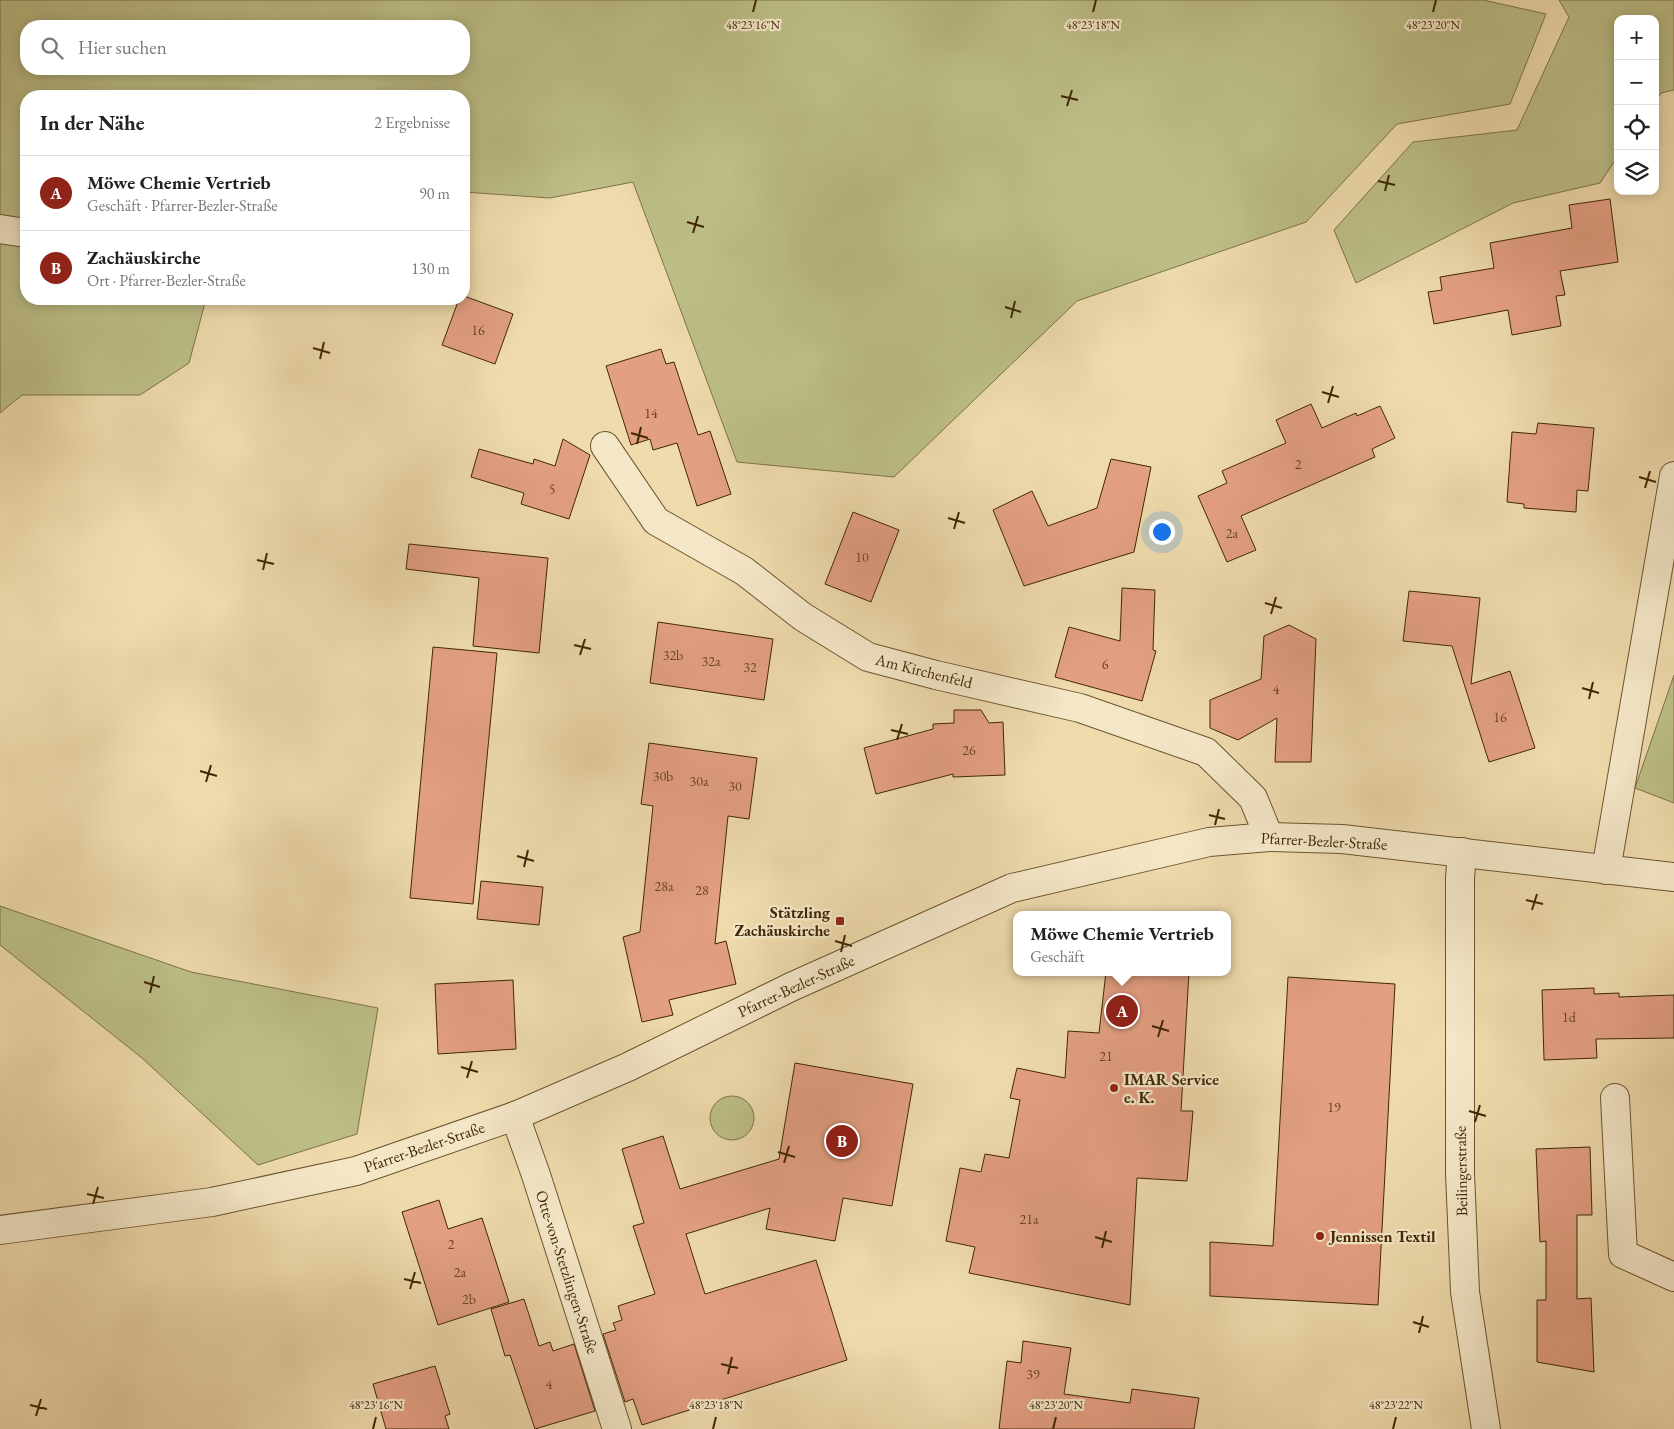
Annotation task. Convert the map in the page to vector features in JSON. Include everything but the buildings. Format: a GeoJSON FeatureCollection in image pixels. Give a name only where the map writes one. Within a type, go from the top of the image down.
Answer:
{"type":"FeatureCollection","features":[{"type":"Feature","properties":{"kind":"street"},"geometry":{"type":"LineString","coordinates":[[0,229],[20,232]]}},
{"type":"Feature","properties":{"kind":"street","name":"Am Kirchenfeld"},"geometry":{"type":"LineString","coordinates":[[605,446],[656,521],[744,570],[803,617],[868,656],[936,675],[1080,708],[1206,752],[1253,798],[1269,837]]}},
{"type":"Feature","properties":{"kind":"street"},"geometry":{"type":"LineString","coordinates":[[1606,870],[1674,476]]}},
{"type":"Feature","properties":{"kind":"street","name":"Pfarrer-Bezler-Straße"},"geometry":{"type":"LineString","coordinates":[[0,1230],[212,1202],[350,1172],[515,1116],[628,1067],[791,987],[1012,888],[1209,842],[1269,837],[1342,839],[1674,877]]}},
{"type":"Feature","properties":{"kind":"street","name":"Beilingerstraße"},"geometry":{"type":"LineString","coordinates":[[1462,852],[1460,878],[1460,1173],[1465,1292],[1486,1429]]}},
{"type":"Feature","properties":{"kind":"street"},"geometry":{"type":"LineString","coordinates":[[1615,1098],[1623,1254],[1674,1277]]}},
{"type":"Feature","properties":{"kind":"street","name":"Otte-von-Stetzlingen-Straße"},"geometry":{"type":"LineString","coordinates":[[515,1116],[617,1429]]}},
{"type":"Feature","properties":{"kind":"green space"},"geometry":{"type":"Polygon","coordinates":[[[0,0],[1483,0],[1546,14],[1510,104],[1397,124],[1306,222],[1077,301],[894,477],[737,462],[633,182],[550,198],[470,192],[470,90],[20,90],[20,227],[0,223],[0,0]]]}},
{"type":"Feature","properties":{"kind":"green space"},"geometry":{"type":"Polygon","coordinates":[[[1559,0],[1674,0],[1674,90],[1661,93],[1659,96],[1659,15],[1614,15],[1614,162],[1600,183],[1513,203],[1356,283],[1334,230],[1413,142],[1517,130],[1569,17],[1559,0]]]}},
{"type":"Feature","properties":{"kind":"green space"},"geometry":{"type":"Polygon","coordinates":[[[0,238],[20,242],[20,305],[204,305],[189,363],[140,395],[22,395],[0,413],[0,238]]]}},
{"type":"Feature","properties":{"kind":"green space"},"geometry":{"type":"Polygon","coordinates":[[[1674,675],[1674,803],[1635,788],[1674,675]]]}},
{"type":"Feature","properties":{"kind":"green space"},"geometry":{"type":"Polygon","coordinates":[[[0,906],[191,972],[378,1008],[357,1134],[258,1165],[142,1058],[0,945],[0,906]]]}},
{"type":"Feature","properties":{"kind":"green space"},"geometry":{"type":"Polygon","coordinates":[[[732,1096],[744,1100],[750,1106],[754,1118],[750,1130],[744,1136],[732,1140],[720,1136],[714,1130],[710,1118],[714,1106],[720,1100],[732,1096]]]}},
{"type":"Feature","properties":{"kind":"place","name":"Stätzling Zachäuskirche"},"geometry":{"type":"Point","coordinates":[840,921]}},
{"type":"Feature","properties":{"kind":"place","name":"Möwe Chemie Vertrieb"},"geometry":{"type":"Point","coordinates":[1122,1011]}},
{"type":"Feature","properties":{"kind":"place","name":"IMAR Service e. K."},"geometry":{"type":"Point","coordinates":[1114,1088]}},
{"type":"Feature","properties":{"kind":"place","name":"Zachäuskirche"},"geometry":{"type":"Point","coordinates":[842,1141]}},
{"type":"Feature","properties":{"kind":"place","name":"Jennissen Textil"},"geometry":{"type":"Point","coordinates":[1320,1236]}}]}
